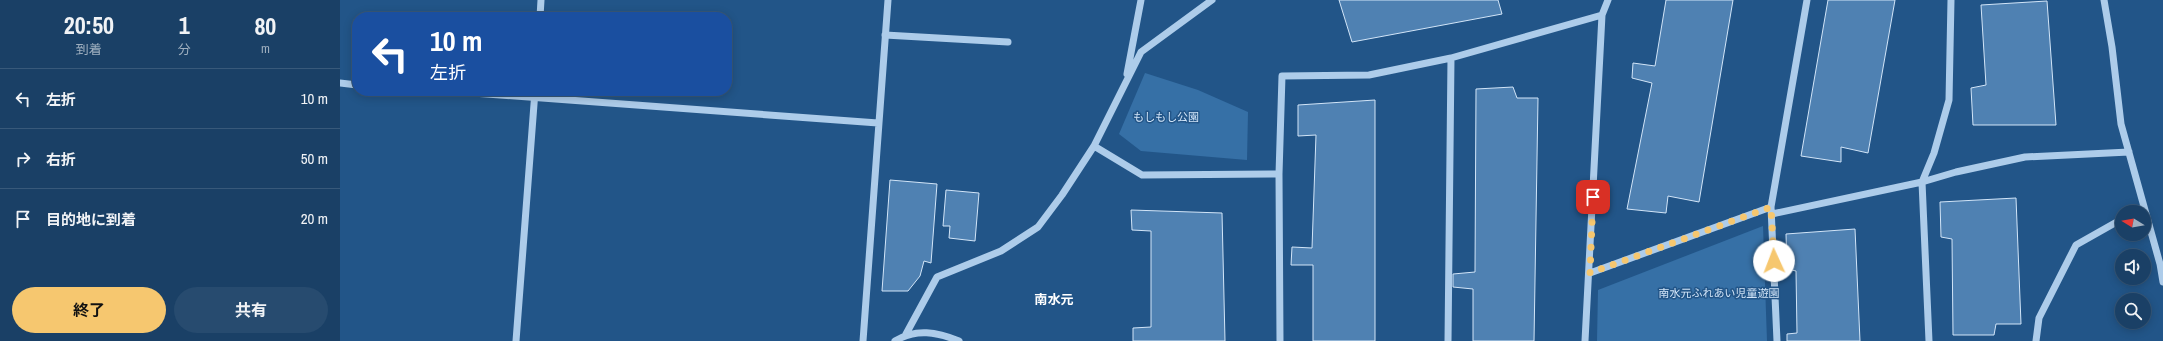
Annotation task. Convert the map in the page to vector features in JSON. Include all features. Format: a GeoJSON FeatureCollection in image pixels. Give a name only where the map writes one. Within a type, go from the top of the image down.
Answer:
{"type":"FeatureCollection","features":[{"type":"Feature","properties":{"kind":"street"},"geometry":{"type":"LineString","coordinates":[[540,12],[541,0]]}},
{"type":"Feature","properties":{"kind":"street"},"geometry":{"type":"LineString","coordinates":[[863,341],[888,0]]}},
{"type":"Feature","properties":{"kind":"street"},"geometry":{"type":"LineString","coordinates":[[1125,84],[1141,0]]}},
{"type":"Feature","properties":{"kind":"street"},"geometry":{"type":"LineString","coordinates":[[906,334],[937,277],[1000,251],[1038,227],[1062,195],[1094,146],[1141,52],[1212,0]]}},
{"type":"Feature","properties":{"kind":"street"},"geometry":{"type":"LineString","coordinates":[[1585,341],[1590,273],[1602,15],[1608,0]]}},
{"type":"Feature","properties":{"kind":"street"},"geometry":{"type":"LineString","coordinates":[[1777,341],[1772,210],[1807,0]]}},
{"type":"Feature","properties":{"kind":"street"},"geometry":{"type":"LineString","coordinates":[[1929,341],[1922,182],[1934,153],[1949,100],[1951,0]]}},
{"type":"Feature","properties":{"kind":"street"},"geometry":{"type":"LineString","coordinates":[[2104,0],[2112,47],[2121,124],[2143,205]]}},
{"type":"Feature","properties":{"kind":"street"},"geometry":{"type":"LineString","coordinates":[[1280,341],[1280,174],[1282,76],[1369,75],[1451,58],[1602,15]]}},
{"type":"Feature","properties":{"kind":"street"},"geometry":{"type":"LineString","coordinates":[[885,35],[1008,42]]}},
{"type":"Feature","properties":{"kind":"street"},"geometry":{"type":"LineString","coordinates":[[1448,341],[1451,58]]}},
{"type":"Feature","properties":{"kind":"street"},"geometry":{"type":"LineString","coordinates":[[340,83],[352,84]]}},
{"type":"Feature","properties":{"kind":"street"},"geometry":{"type":"LineString","coordinates":[[516,341],[534,96]]}},
{"type":"Feature","properties":{"kind":"street"},"geometry":{"type":"LineString","coordinates":[[558,96],[878,123]]}},
{"type":"Feature","properties":{"kind":"street"},"geometry":{"type":"LineString","coordinates":[[1094,146],[1142,175],[1280,174]]}},
{"type":"Feature","properties":{"kind":"street"},"geometry":{"type":"LineString","coordinates":[[1590,273],[1772,210],[1922,182],[1956,172],[2025,157],[2129,152]]}},
{"type":"Feature","properties":{"kind":"street"},"geometry":{"type":"LineString","coordinates":[[2036,341],[2039,318],[2076,245],[2115,223]]}},
{"type":"Feature","properties":{"kind":"street"},"geometry":{"type":"LineString","coordinates":[[2151,232],[2160,264],[2163,282]]}},
{"type":"Feature","properties":{"kind":"street"},"geometry":{"type":"LineString","coordinates":[[895,341],[906,334],[928,332],[959,341]]}},
{"type":"Feature","properties":{"kind":"green space","name":"もしもし公園"},"geometry":{"type":"Polygon","coordinates":[[[1145,73],[1198,90],[1248,112],[1247,160],[1141,151],[1119,134],[1145,73]]]}},
{"type":"Feature","properties":{"kind":"green space","name":"南水元ふれあい児童遊園"},"geometry":{"type":"Polygon","coordinates":[[[1763,226],[1767,341],[1597,341],[1598,290],[1763,226]]]}},
{"type":"Feature","properties":{"kind":"building"},"geometry":{"type":"Polygon","coordinates":[[[1339,0],[1498,0],[1502,14],[1352,42],[1339,0]]]}},
{"type":"Feature","properties":{"kind":"building"},"geometry":{"type":"Polygon","coordinates":[[[1666,0],[1733,0],[1699,202],[1668,196],[1666,213],[1627,209],[1652,83],[1632,78],[1633,63],[1655,66],[1666,0]]]}},
{"type":"Feature","properties":{"kind":"building"},"geometry":{"type":"Polygon","coordinates":[[[1828,0],[1895,0],[1868,153],[1841,147],[1841,162],[1801,156],[1828,0]]]}},
{"type":"Feature","properties":{"kind":"building"},"geometry":{"type":"Polygon","coordinates":[[[2047,1],[2056,125],[1973,125],[1971,88],[1986,85],[1981,5],[2047,1]]]}},
{"type":"Feature","properties":{"kind":"building"},"geometry":{"type":"Polygon","coordinates":[[[1513,87],[1517,98],[1538,98],[1534,341],[1473,341],[1473,289],[1453,287],[1453,274],[1475,272],[1476,89],[1513,87]]]}},
{"type":"Feature","properties":{"kind":"building"},"geometry":{"type":"Polygon","coordinates":[[[1375,100],[1375,341],[1313,341],[1313,265],[1291,265],[1292,247],[1312,248],[1316,135],[1298,136],[1298,105],[1375,100]]]}},
{"type":"Feature","properties":{"kind":"building"},"geometry":{"type":"Polygon","coordinates":[[[890,180],[937,184],[931,263],[924,261],[920,276],[908,291],[882,291],[890,180]]]}},
{"type":"Feature","properties":{"kind":"building"},"geometry":{"type":"Polygon","coordinates":[[[946,190],[979,193],[975,241],[949,238],[950,226],[943,226],[946,190]]]}},
{"type":"Feature","properties":{"kind":"building"},"geometry":{"type":"Polygon","coordinates":[[[2016,198],[2021,324],[1996,324],[1994,335],[1953,335],[1952,239],[1941,237],[1940,202],[2016,198]]]}},
{"type":"Feature","properties":{"kind":"building"},"geometry":{"type":"Polygon","coordinates":[[[1131,210],[1222,213],[1225,341],[1133,341],[1133,328],[1151,327],[1151,231],[1132,230],[1131,210]]]}},
{"type":"Feature","properties":{"kind":"building"},"geometry":{"type":"Polygon","coordinates":[[[1855,229],[1860,341],[1787,341],[1787,334],[1797,333],[1796,271],[1787,269],[1786,234],[1855,229]]]}},
{"type":"Feature","properties":{"kind":"district","name":"南水元"},"geometry":{"type":"Point","coordinates":[1054,299]}},
{"type":"Feature","properties":{"kind":"route"},"geometry":{"type":"LineString","coordinates":[[1593,197],[1590,273],[1771,207],[1774,261]]}}]}
